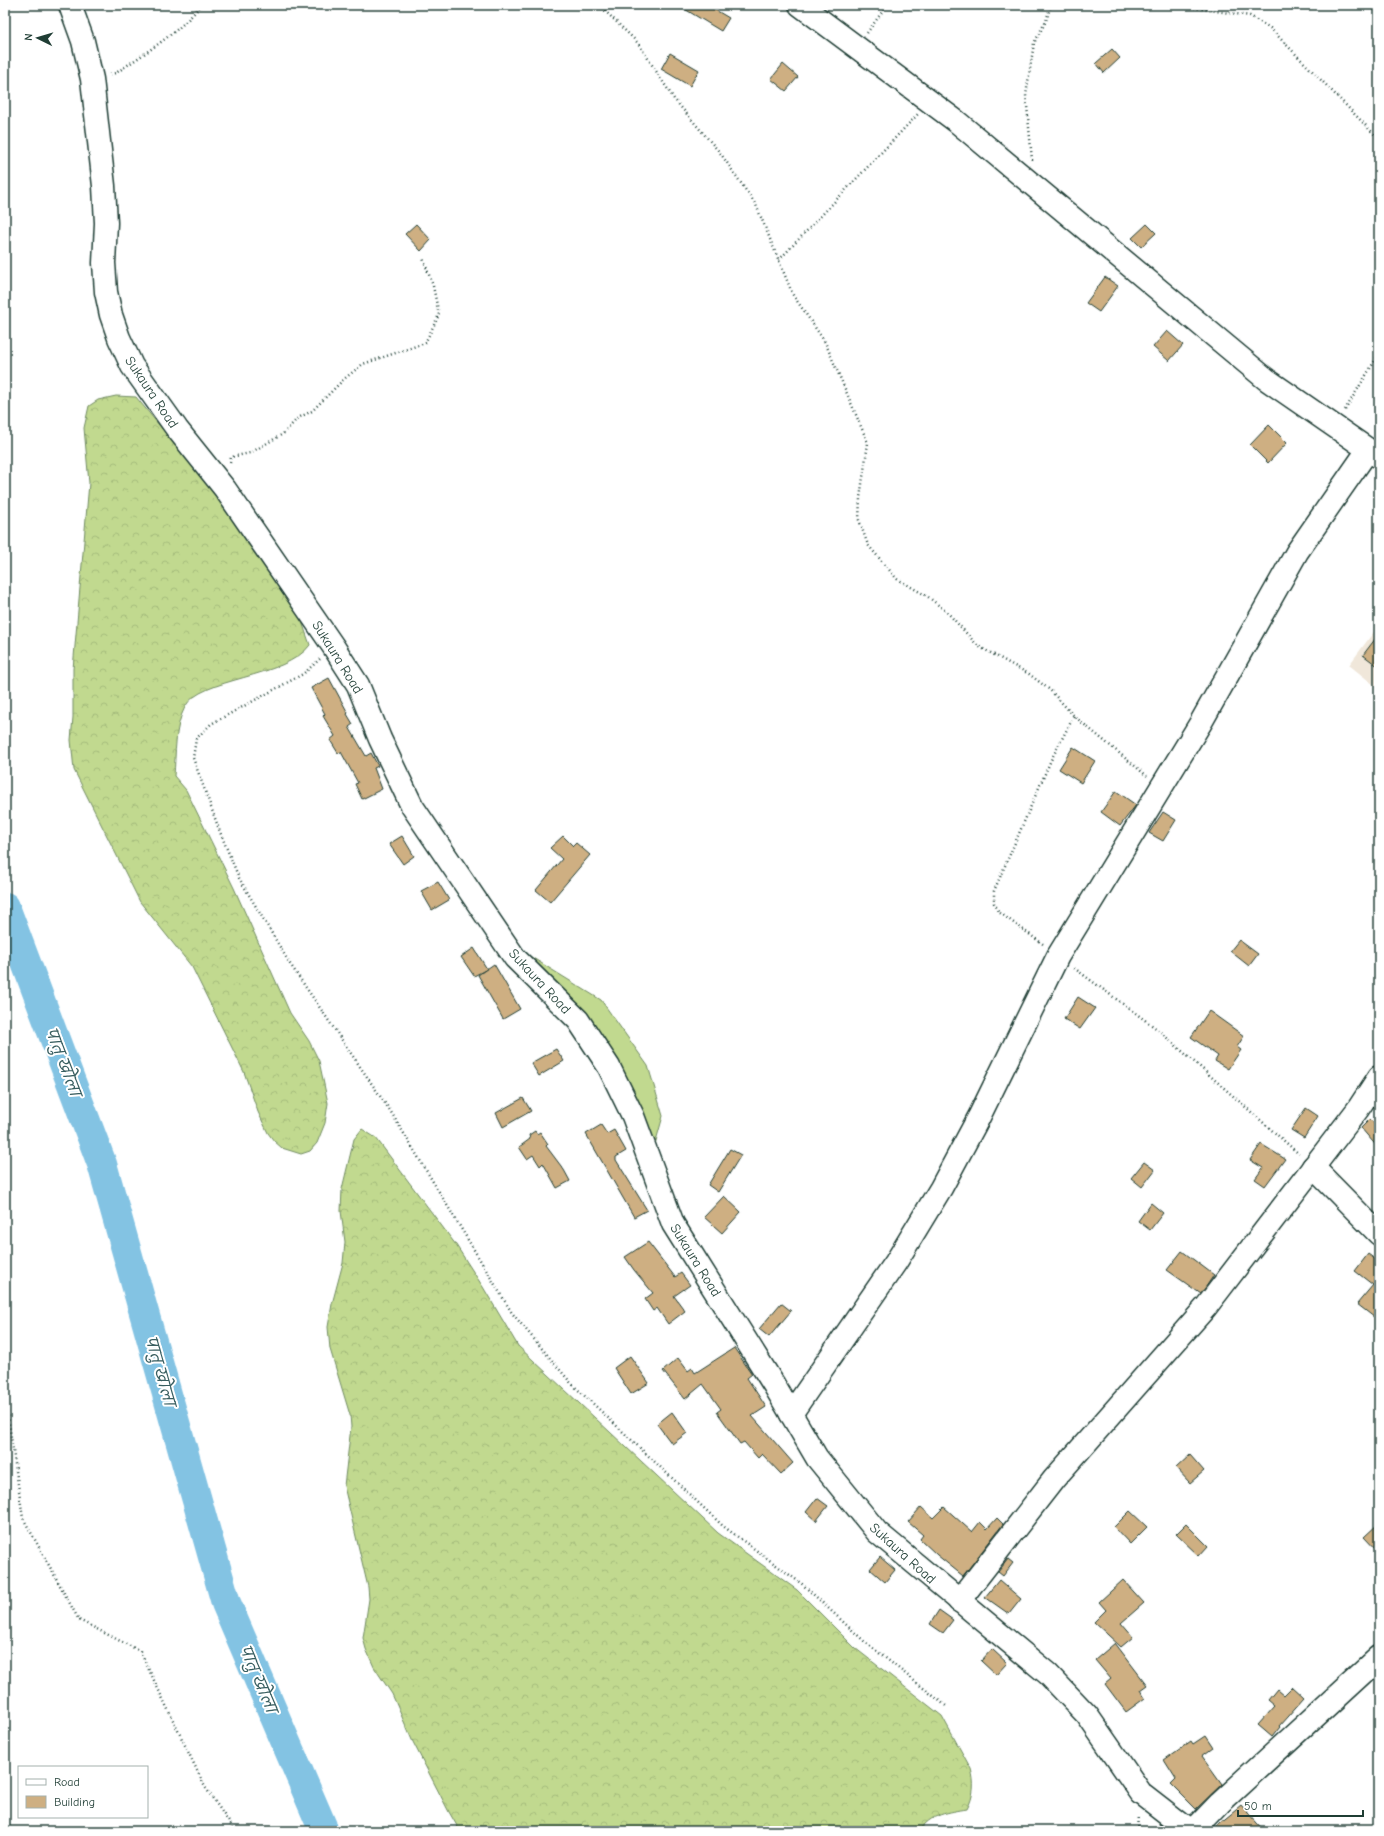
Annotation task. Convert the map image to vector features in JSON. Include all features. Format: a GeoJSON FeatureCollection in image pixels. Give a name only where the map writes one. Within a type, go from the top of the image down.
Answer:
{"type":"FeatureCollection","features":[{"type":"Feature","properties":{"kind":"street","name":"Sukaura Road"},"geometry":{"type":"LineString","coordinates":[[70,5],[83,41],[92,79],[104,186],[106,223],[104,263],[106,292],[119,338],[132,366],[177,429],[225,489],[333,646],[358,685],[380,739],[412,806],[515,958],[578,1020],[609,1067],[633,1116],[673,1224],[817,1458],[877,1532],[1048,1674],[1087,1714],[1141,1793],[1192,1831]]}},
{"type":"Feature","properties":{"kind":"street"},"geometry":{"type":"LineString","coordinates":[[791,1414],[896,1262],[941,1188],[979,1117],[1058,956],[1200,724],[1297,552],[1373,454],[1266,379],[956,121],[800,5]]}},
{"type":"Feature","properties":{"kind":"street"},"geometry":{"type":"LineString","coordinates":[[959,1601],[1054,1479],[1206,1307],[1358,1109],[1379,1077]]}},
{"type":"Feature","properties":{"kind":"street"},"geometry":{"type":"LineString","coordinates":[[1313,1167],[1379,1234]]}},
{"type":"Feature","properties":{"kind":"street"},"geometry":{"type":"LineString","coordinates":[[1192,1831],[1220,1803],[1379,1657]]}},
{"type":"Feature","properties":{"kind":"path"},"geometry":{"type":"LineString","coordinates":[[92,79],[116,73],[190,19],[202,5]]}},
{"type":"Feature","properties":{"kind":"path"},"geometry":{"type":"LineString","coordinates":[[599,5],[638,43],[674,99],[721,154],[756,205],[793,295],[826,342],[868,443],[860,498],[859,520],[868,545],[897,579],[927,596],[942,608],[978,646],[1029,674],[1050,690],[1074,716],[1161,788]]}},
{"type":"Feature","properties":{"kind":"path"},"geometry":{"type":"LineString","coordinates":[[857,48],[887,5]]}},
{"type":"Feature","properties":{"kind":"path"},"geometry":{"type":"LineString","coordinates":[[1035,187],[1026,95],[1034,43],[1046,21],[1052,5]]}},
{"type":"Feature","properties":{"kind":"path"},"geometry":{"type":"LineString","coordinates":[[1174,5],[1250,16],[1270,28],[1379,139]]}},
{"type":"Feature","properties":{"kind":"path"},"geometry":{"type":"LineString","coordinates":[[779,260],[930,101]]}},
{"type":"Feature","properties":{"kind":"path"},"geometry":{"type":"LineString","coordinates":[[225,489],[231,457],[250,453],[283,434],[298,418],[312,411],[344,379],[364,364],[425,343],[439,315],[433,286],[423,258]]}},
{"type":"Feature","properties":{"kind":"path"},"geometry":{"type":"LineString","coordinates":[[1334,428],[1379,354]]}},
{"type":"Feature","properties":{"kind":"path"},"geometry":{"type":"LineString","coordinates":[[333,646],[303,674],[212,724],[196,739],[193,758],[220,832],[239,878],[290,964],[391,1112],[512,1313],[554,1365],[570,1383],[723,1526],[802,1584],[864,1641],[946,1706]]}},
{"type":"Feature","properties":{"kind":"path"},"geometry":{"type":"LineString","coordinates":[[1074,716],[1051,760],[994,891],[994,903],[1000,913],[1157,1029],[1313,1167]]}},
{"type":"Feature","properties":{"kind":"path"},"geometry":{"type":"LineString","coordinates":[[5,1396],[16,1479],[23,1518],[79,1620],[140,1651],[205,1787],[235,1831]]}},
{"type":"Feature","properties":{"kind":"shaded area"},"geometry":{"type":"Polygon","coordinates":[[[1379,625],[1379,689],[1349,665],[1379,625]]]}},
{"type":"Feature","properties":{"kind":"green space"},"geometry":{"type":"Polygon","coordinates":[[[116,396],[136,397],[219,498],[299,613],[310,645],[298,656],[282,665],[207,689],[194,697],[185,707],[181,715],[177,732],[174,776],[186,790],[234,888],[290,1013],[309,1041],[319,1061],[328,1103],[325,1123],[317,1143],[310,1151],[301,1154],[282,1148],[268,1133],[258,1112],[244,1072],[192,967],[140,902],[74,770],[71,740],[73,717],[73,669],[89,483],[84,428],[89,406],[98,400],[116,396]]]}},
{"type":"Feature","properties":{"kind":"green space"},"geometry":{"type":"Polygon","coordinates":[[[528,955],[601,1000],[648,1066],[663,1116],[654,1148],[550,981],[528,955]]]}},
{"type":"Feature","properties":{"kind":"green space"},"geometry":{"type":"Polygon","coordinates":[[[362,1129],[376,1138],[456,1245],[518,1346],[718,1533],[797,1590],[855,1648],[942,1716],[971,1769],[973,1789],[967,1809],[934,1817],[924,1825],[920,1831],[460,1831],[412,1740],[392,1694],[374,1667],[363,1638],[369,1599],[368,1587],[344,1486],[351,1427],[350,1415],[330,1349],[328,1327],[332,1304],[343,1263],[345,1242],[341,1211],[342,1189],[354,1139],[362,1129]]]}},
{"type":"Feature","properties":{"kind":"building"},"geometry":{"type":"Polygon","coordinates":[[[678,5],[707,5],[729,18],[721,31],[678,5]]]}},
{"type":"Feature","properties":{"kind":"building"},"geometry":{"type":"Polygon","coordinates":[[[1112,49],[1120,58],[1104,73],[1096,63],[1112,49]]]}},
{"type":"Feature","properties":{"kind":"building"},"geometry":{"type":"Polygon","coordinates":[[[670,53],[699,70],[690,86],[661,69],[670,53]]]}},
{"type":"Feature","properties":{"kind":"building"},"geometry":{"type":"Polygon","coordinates":[[[783,64],[798,77],[786,91],[771,79],[783,64]]]}},
{"type":"Feature","properties":{"kind":"building"},"geometry":{"type":"Polygon","coordinates":[[[416,224],[431,240],[421,251],[405,234],[416,224]]]}},
{"type":"Feature","properties":{"kind":"building"},"geometry":{"type":"Polygon","coordinates":[[[1147,224],[1156,233],[1141,247],[1132,238],[1147,224]]]}},
{"type":"Feature","properties":{"kind":"building"},"geometry":{"type":"Polygon","coordinates":[[[1105,277],[1118,286],[1099,312],[1086,303],[1105,277]]]}},
{"type":"Feature","properties":{"kind":"building"},"geometry":{"type":"Polygon","coordinates":[[[1167,331],[1183,345],[1169,361],[1153,347],[1167,331]]]}},
{"type":"Feature","properties":{"kind":"building"},"geometry":{"type":"Polygon","coordinates":[[[1269,425],[1287,443],[1268,463],[1250,445],[1269,425]]]}},
{"type":"Feature","properties":{"kind":"building"},"geometry":{"type":"Polygon","coordinates":[[[1379,634],[1379,667],[1363,655],[1379,634]]]}},
{"type":"Feature","properties":{"kind":"building"},"geometry":{"type":"Polygon","coordinates":[[[329,678],[353,724],[349,727],[366,756],[371,753],[378,766],[374,768],[382,789],[362,799],[355,784],[358,783],[341,752],[338,753],[330,740],[335,736],[323,716],[325,714],[311,688],[329,678]]]}},
{"type":"Feature","properties":{"kind":"building"},"geometry":{"type":"Polygon","coordinates":[[[1073,747],[1095,761],[1081,783],[1059,769],[1073,747]]]}},
{"type":"Feature","properties":{"kind":"building"},"geometry":{"type":"Polygon","coordinates":[[[1116,791],[1136,805],[1120,826],[1101,812],[1116,791]]]}},
{"type":"Feature","properties":{"kind":"building"},"geometry":{"type":"Polygon","coordinates":[[[1163,812],[1176,820],[1163,841],[1149,833],[1163,812]]]}},
{"type":"Feature","properties":{"kind":"building"},"geometry":{"type":"Polygon","coordinates":[[[402,836],[414,856],[403,864],[389,844],[402,836]]]}},
{"type":"Feature","properties":{"kind":"building"},"geometry":{"type":"Polygon","coordinates":[[[563,836],[573,846],[576,843],[590,855],[550,902],[536,890],[562,859],[550,848],[563,836]]]}},
{"type":"Feature","properties":{"kind":"building"},"geometry":{"type":"Polygon","coordinates":[[[438,882],[449,900],[432,910],[421,891],[438,882]]]}},
{"type":"Feature","properties":{"kind":"building"},"geometry":{"type":"Polygon","coordinates":[[[1239,940],[1258,954],[1249,966],[1230,951],[1239,940]]]}},
{"type":"Feature","properties":{"kind":"building"},"geometry":{"type":"Polygon","coordinates":[[[474,948],[487,969],[474,976],[461,957],[474,948]]]}},
{"type":"Feature","properties":{"kind":"building"},"geometry":{"type":"Polygon","coordinates":[[[494,964],[520,1009],[503,1019],[478,975],[494,964]]]}},
{"type":"Feature","properties":{"kind":"building"},"geometry":{"type":"Polygon","coordinates":[[[1078,997],[1095,1008],[1080,1029],[1064,1019],[1078,997]]]}},
{"type":"Feature","properties":{"kind":"building"},"geometry":{"type":"Polygon","coordinates":[[[1209,1011],[1244,1036],[1237,1047],[1241,1050],[1228,1069],[1215,1061],[1218,1056],[1191,1037],[1209,1011]]]}},
{"type":"Feature","properties":{"kind":"building"},"geometry":{"type":"Polygon","coordinates":[[[556,1049],[564,1061],[539,1076],[531,1063],[556,1049]]]}},
{"type":"Feature","properties":{"kind":"building"},"geometry":{"type":"Polygon","coordinates":[[[523,1098],[531,1111],[503,1127],[496,1113],[523,1098]]]}},
{"type":"Feature","properties":{"kind":"building"},"geometry":{"type":"Polygon","coordinates":[[[1306,1108],[1318,1116],[1304,1138],[1291,1130],[1306,1108]]]}},
{"type":"Feature","properties":{"kind":"building"},"geometry":{"type":"Polygon","coordinates":[[[1370,1119],[1379,1129],[1379,1149],[1361,1128],[1370,1119]]]}},
{"type":"Feature","properties":{"kind":"building"},"geometry":{"type":"Polygon","coordinates":[[[601,1125],[607,1134],[614,1130],[626,1151],[616,1157],[616,1160],[647,1210],[634,1217],[586,1134],[601,1125]]]}},
{"type":"Feature","properties":{"kind":"building"},"geometry":{"type":"Polygon","coordinates":[[[535,1131],[537,1134],[540,1132],[548,1144],[546,1146],[564,1170],[570,1181],[557,1188],[543,1163],[540,1166],[533,1155],[527,1159],[519,1147],[530,1139],[529,1135],[535,1131]]]}},
{"type":"Feature","properties":{"kind":"building"},"geometry":{"type":"Polygon","coordinates":[[[1261,1144],[1285,1159],[1265,1186],[1255,1179],[1263,1168],[1250,1160],[1261,1144]]]}},
{"type":"Feature","properties":{"kind":"building"},"geometry":{"type":"Polygon","coordinates":[[[730,1149],[741,1155],[718,1192],[708,1185],[730,1149]]]}},
{"type":"Feature","properties":{"kind":"building"},"geometry":{"type":"Polygon","coordinates":[[[1144,1162],[1155,1170],[1142,1187],[1131,1178],[1144,1162]]]}},
{"type":"Feature","properties":{"kind":"building"},"geometry":{"type":"Polygon","coordinates":[[[724,1196],[741,1212],[722,1233],[704,1217],[724,1196]]]}},
{"type":"Feature","properties":{"kind":"building"},"geometry":{"type":"Polygon","coordinates":[[[1151,1203],[1163,1213],[1150,1230],[1138,1221],[1151,1203]]]}},
{"type":"Feature","properties":{"kind":"building"},"geometry":{"type":"Polygon","coordinates":[[[648,1242],[675,1277],[681,1273],[690,1285],[674,1296],[685,1311],[668,1324],[657,1308],[653,1311],[645,1299],[653,1293],[625,1257],[648,1242]]]}},
{"type":"Feature","properties":{"kind":"building"},"geometry":{"type":"Polygon","coordinates":[[[1182,1251],[1214,1275],[1201,1294],[1167,1270],[1182,1251]]]}},
{"type":"Feature","properties":{"kind":"building"},"geometry":{"type":"Polygon","coordinates":[[[1368,1254],[1379,1262],[1379,1321],[1357,1304],[1373,1285],[1355,1271],[1368,1254]]]}},
{"type":"Feature","properties":{"kind":"building"},"geometry":{"type":"Polygon","coordinates":[[[781,1303],[791,1311],[769,1337],[759,1329],[781,1303]]]}},
{"type":"Feature","properties":{"kind":"building"},"geometry":{"type":"Polygon","coordinates":[[[734,1348],[752,1374],[747,1378],[766,1407],[752,1416],[793,1463],[781,1474],[762,1454],[758,1458],[744,1442],[740,1444],[717,1412],[721,1409],[703,1384],[685,1399],[663,1371],[678,1358],[688,1371],[692,1368],[695,1373],[734,1348]]]}},
{"type":"Feature","properties":{"kind":"building"},"geometry":{"type":"Polygon","coordinates":[[[630,1356],[649,1383],[631,1394],[614,1368],[630,1356]]]}},
{"type":"Feature","properties":{"kind":"building"},"geometry":{"type":"Polygon","coordinates":[[[672,1412],[687,1433],[672,1444],[657,1424],[672,1412]]]}},
{"type":"Feature","properties":{"kind":"building"},"geometry":{"type":"Polygon","coordinates":[[[1190,1455],[1204,1471],[1190,1483],[1176,1468],[1190,1455]]]}},
{"type":"Feature","properties":{"kind":"building"},"geometry":{"type":"Polygon","coordinates":[[[817,1498],[828,1506],[816,1521],[806,1512],[817,1498]]]}},
{"type":"Feature","properties":{"kind":"building"},"geometry":{"type":"Polygon","coordinates":[[[921,1507],[933,1518],[944,1507],[972,1532],[980,1522],[987,1529],[997,1518],[1003,1524],[963,1576],[920,1539],[923,1535],[908,1522],[921,1507]]]}},
{"type":"Feature","properties":{"kind":"building"},"geometry":{"type":"Polygon","coordinates":[[[1130,1511],[1147,1527],[1130,1544],[1114,1527],[1130,1511]]]}},
{"type":"Feature","properties":{"kind":"building"},"geometry":{"type":"Polygon","coordinates":[[[1379,1523],[1379,1553],[1364,1537],[1379,1523]]]}},
{"type":"Feature","properties":{"kind":"building"},"geometry":{"type":"Polygon","coordinates":[[[1186,1524],[1208,1546],[1199,1556],[1176,1534],[1186,1524]]]}},
{"type":"Feature","properties":{"kind":"building"},"geometry":{"type":"Polygon","coordinates":[[[880,1557],[895,1570],[885,1582],[870,1569],[880,1557]]]}},
{"type":"Feature","properties":{"kind":"building"},"geometry":{"type":"Polygon","coordinates":[[[1008,1559],[1013,1563],[1003,1576],[998,1572],[1008,1559]]]}},
{"type":"Feature","properties":{"kind":"building"},"geometry":{"type":"Polygon","coordinates":[[[999,1580],[1021,1599],[1009,1614],[985,1597],[999,1580]]]}},
{"type":"Feature","properties":{"kind":"building"},"geometry":{"type":"Polygon","coordinates":[[[1123,1580],[1144,1603],[1121,1623],[1133,1637],[1121,1647],[1094,1622],[1106,1610],[1099,1602],[1123,1580]]]}},
{"type":"Feature","properties":{"kind":"building"},"geometry":{"type":"Polygon","coordinates":[[[939,1610],[953,1620],[943,1633],[930,1624],[939,1610]]]}},
{"type":"Feature","properties":{"kind":"building"},"geometry":{"type":"Polygon","coordinates":[[[1115,1643],[1147,1685],[1140,1690],[1145,1698],[1126,1712],[1105,1684],[1111,1679],[1095,1660],[1115,1643]]]}},
{"type":"Feature","properties":{"kind":"building"},"geometry":{"type":"Polygon","coordinates":[[[992,1649],[1007,1663],[996,1675],[981,1661],[992,1649]]]}},
{"type":"Feature","properties":{"kind":"building"},"geometry":{"type":"Polygon","coordinates":[[[1292,1687],[1304,1698],[1279,1726],[1280,1727],[1272,1737],[1258,1725],[1275,1706],[1268,1700],[1277,1689],[1284,1695],[1292,1687]]]}},
{"type":"Feature","properties":{"kind":"building"},"geometry":{"type":"Polygon","coordinates":[[[1205,1736],[1213,1748],[1202,1756],[1222,1784],[1196,1809],[1171,1784],[1176,1779],[1164,1760],[1191,1741],[1193,1744],[1205,1736]]]}},
{"type":"Feature","properties":{"kind":"building"},"geometry":{"type":"Polygon","coordinates":[[[1242,1806],[1264,1831],[1211,1831],[1242,1806]]]}},
{"type":"Feature","properties":{"kind":"waterway","name":"पातु खोला"},"geometry":{"type":"LineString","coordinates":[[5,907],[102,1164],[226,1603],[324,1831]]}}]}
